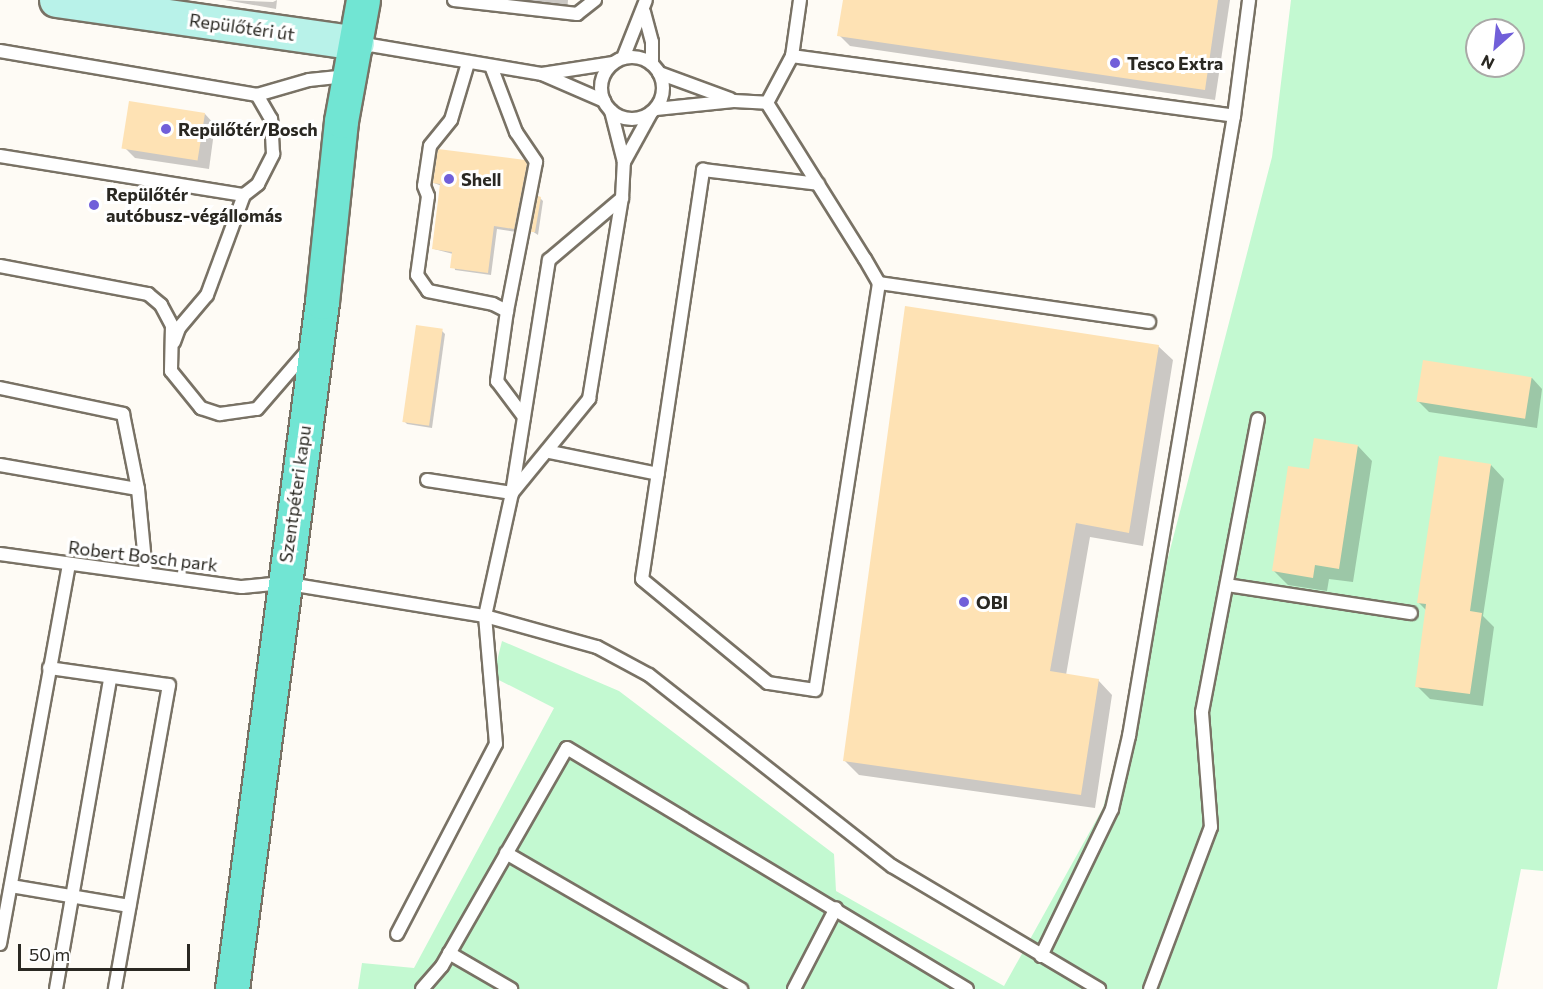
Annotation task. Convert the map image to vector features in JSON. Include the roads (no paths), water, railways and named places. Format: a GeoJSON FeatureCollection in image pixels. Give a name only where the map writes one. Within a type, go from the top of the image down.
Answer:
{"type":"FeatureCollection","features":[{"type":"Feature","properties":{"kind":"main road","name":"Szentpéteri kapu"},"geometry":{"type":"LineString","coordinates":[[232,989],[348,76],[357,43],[363,0]]}},
{"type":"Feature","properties":{"kind":"street","name":"Repülőtéri út"},"geometry":{"type":"LineString","coordinates":[[56,0],[357,43]]}},
{"type":"Feature","properties":{"kind":"lane"},"geometry":{"type":"LineString","coordinates":[[454,0],[577,14],[595,0]]}},
{"type":"Feature","properties":{"kind":"lane"},"geometry":{"type":"LineString","coordinates":[[767,103],[792,56],[800,0]]}},
{"type":"Feature","properties":{"kind":"lane"},"geometry":{"type":"LineString","coordinates":[[1041,956],[1112,809],[1124,757],[1234,116],[1249,0]]}},
{"type":"Feature","properties":{"kind":"lane"},"geometry":{"type":"LineString","coordinates":[[512,494],[550,452],[589,399],[622,198],[624,162],[601,83],[618,61],[645,6]]}},
{"type":"Feature","properties":{"kind":"lane"},"geometry":{"type":"LineString","coordinates":[[624,162],[663,91],[656,69],[645,6]]}},
{"type":"Feature","properties":{"kind":"lane"},"geometry":{"type":"LineString","coordinates":[[357,43],[542,74],[607,106],[627,119],[653,111],[734,100],[767,103]]}},
{"type":"Feature","properties":{"kind":"lane"},"geometry":{"type":"LineString","coordinates":[[0,51],[257,95],[309,80],[348,76]]}},
{"type":"Feature","properties":{"kind":"lane"},"geometry":{"type":"LineString","coordinates":[[792,56],[1234,116]]}},
{"type":"Feature","properties":{"kind":"lane"},"geometry":{"type":"LineString","coordinates":[[542,74],[635,57],[656,69],[734,100]]}},
{"type":"Feature","properties":{"kind":"lane"},"geometry":{"type":"LineString","coordinates":[[468,63],[451,120],[429,146],[424,186],[428,196],[417,275],[428,291],[493,304],[507,311]]}},
{"type":"Feature","properties":{"kind":"lane"},"geometry":{"type":"LineString","coordinates":[[491,66],[516,132],[536,162],[507,311],[497,381],[524,417]]}},
{"type":"Feature","properties":{"kind":"lane"},"geometry":{"type":"LineString","coordinates":[[170,352],[179,328],[207,295],[244,195],[258,184],[273,154],[271,119],[257,95]]}},
{"type":"Feature","properties":{"kind":"lane"},"geometry":{"type":"LineString","coordinates":[[767,103],[818,184],[879,283],[815,690],[768,683],[642,579],[703,170],[818,184]]}},
{"type":"Feature","properties":{"kind":"lane"},"geometry":{"type":"LineString","coordinates":[[0,156],[244,195]]}},
{"type":"Feature","properties":{"kind":"lane"},"geometry":{"type":"LineString","coordinates":[[397,934],[496,744],[485,616],[512,494],[549,260],[622,198]]}},
{"type":"Feature","properties":{"kind":"lane"},"geometry":{"type":"LineString","coordinates":[[0,266],[148,294],[161,305],[171,327],[171,371],[201,408],[220,414],[240,414],[256,409],[316,341]]}},
{"type":"Feature","properties":{"kind":"lane"},"geometry":{"type":"LineString","coordinates":[[879,283],[1149,322]]}},
{"type":"Feature","properties":{"kind":"lane"},"geometry":{"type":"LineString","coordinates":[[0,388],[123,414],[138,489],[146,572]]}},
{"type":"Feature","properties":{"kind":"lane"},"geometry":{"type":"LineString","coordinates":[[1150,989],[1211,827],[1202,712],[1258,419]]}},
{"type":"Feature","properties":{"kind":"lane"},"geometry":{"type":"LineString","coordinates":[[550,452],[657,474]]}},
{"type":"Feature","properties":{"kind":"lane"},"geometry":{"type":"LineString","coordinates":[[0,465],[138,489]]}},
{"type":"Feature","properties":{"kind":"lane"},"geometry":{"type":"LineString","coordinates":[[427,480],[512,494]]}},
{"type":"Feature","properties":{"kind":"lane","name":"Robert Bosch park"},"geometry":{"type":"LineString","coordinates":[[0,554],[69,565],[146,572],[242,587],[283,583],[485,616],[597,647],[649,675],[892,866],[1099,989]]}},
{"type":"Feature","properties":{"kind":"lane"},"geometry":{"type":"LineString","coordinates":[[0,944],[69,565]]}},
{"type":"Feature","properties":{"kind":"lane"},"geometry":{"type":"LineString","coordinates":[[1227,585],[1411,613]]}},
{"type":"Feature","properties":{"kind":"lane"},"geometry":{"type":"LineString","coordinates":[[49,668],[169,685],[115,989]]}},
{"type":"Feature","properties":{"kind":"lane"},"geometry":{"type":"LineString","coordinates":[[56,989],[110,678]]}},
{"type":"Feature","properties":{"kind":"lane"},"geometry":{"type":"LineString","coordinates":[[422,989],[449,953],[567,748],[967,989]]}},
{"type":"Feature","properties":{"kind":"lane"},"geometry":{"type":"LineString","coordinates":[[506,853],[741,989]]}},
{"type":"Feature","properties":{"kind":"lane"},"geometry":{"type":"LineString","coordinates":[[11,886],[129,906]]}},
{"type":"Feature","properties":{"kind":"lane"},"geometry":{"type":"LineString","coordinates":[[794,989],[836,908]]}},
{"type":"Feature","properties":{"kind":"lane"},"geometry":{"type":"LineString","coordinates":[[449,953],[511,989]]}},
{"type":"Feature","properties":{"kind":"place","name":"Tesco Extra"},"geometry":{"type":"Point","coordinates":[1115,63]}},
{"type":"Feature","properties":{"kind":"place","name":"Repülőtér/Bosch"},"geometry":{"type":"Point","coordinates":[166,129]}},
{"type":"Feature","properties":{"kind":"place","name":"Shell"},"geometry":{"type":"Point","coordinates":[449,179]}},
{"type":"Feature","properties":{"kind":"place","name":"Repülőtér autóbusz-végállomás"},"geometry":{"type":"Point","coordinates":[94,205]}},
{"type":"Feature","properties":{"kind":"place","name":"OBI"},"geometry":{"type":"Point","coordinates":[964,602]}}]}
